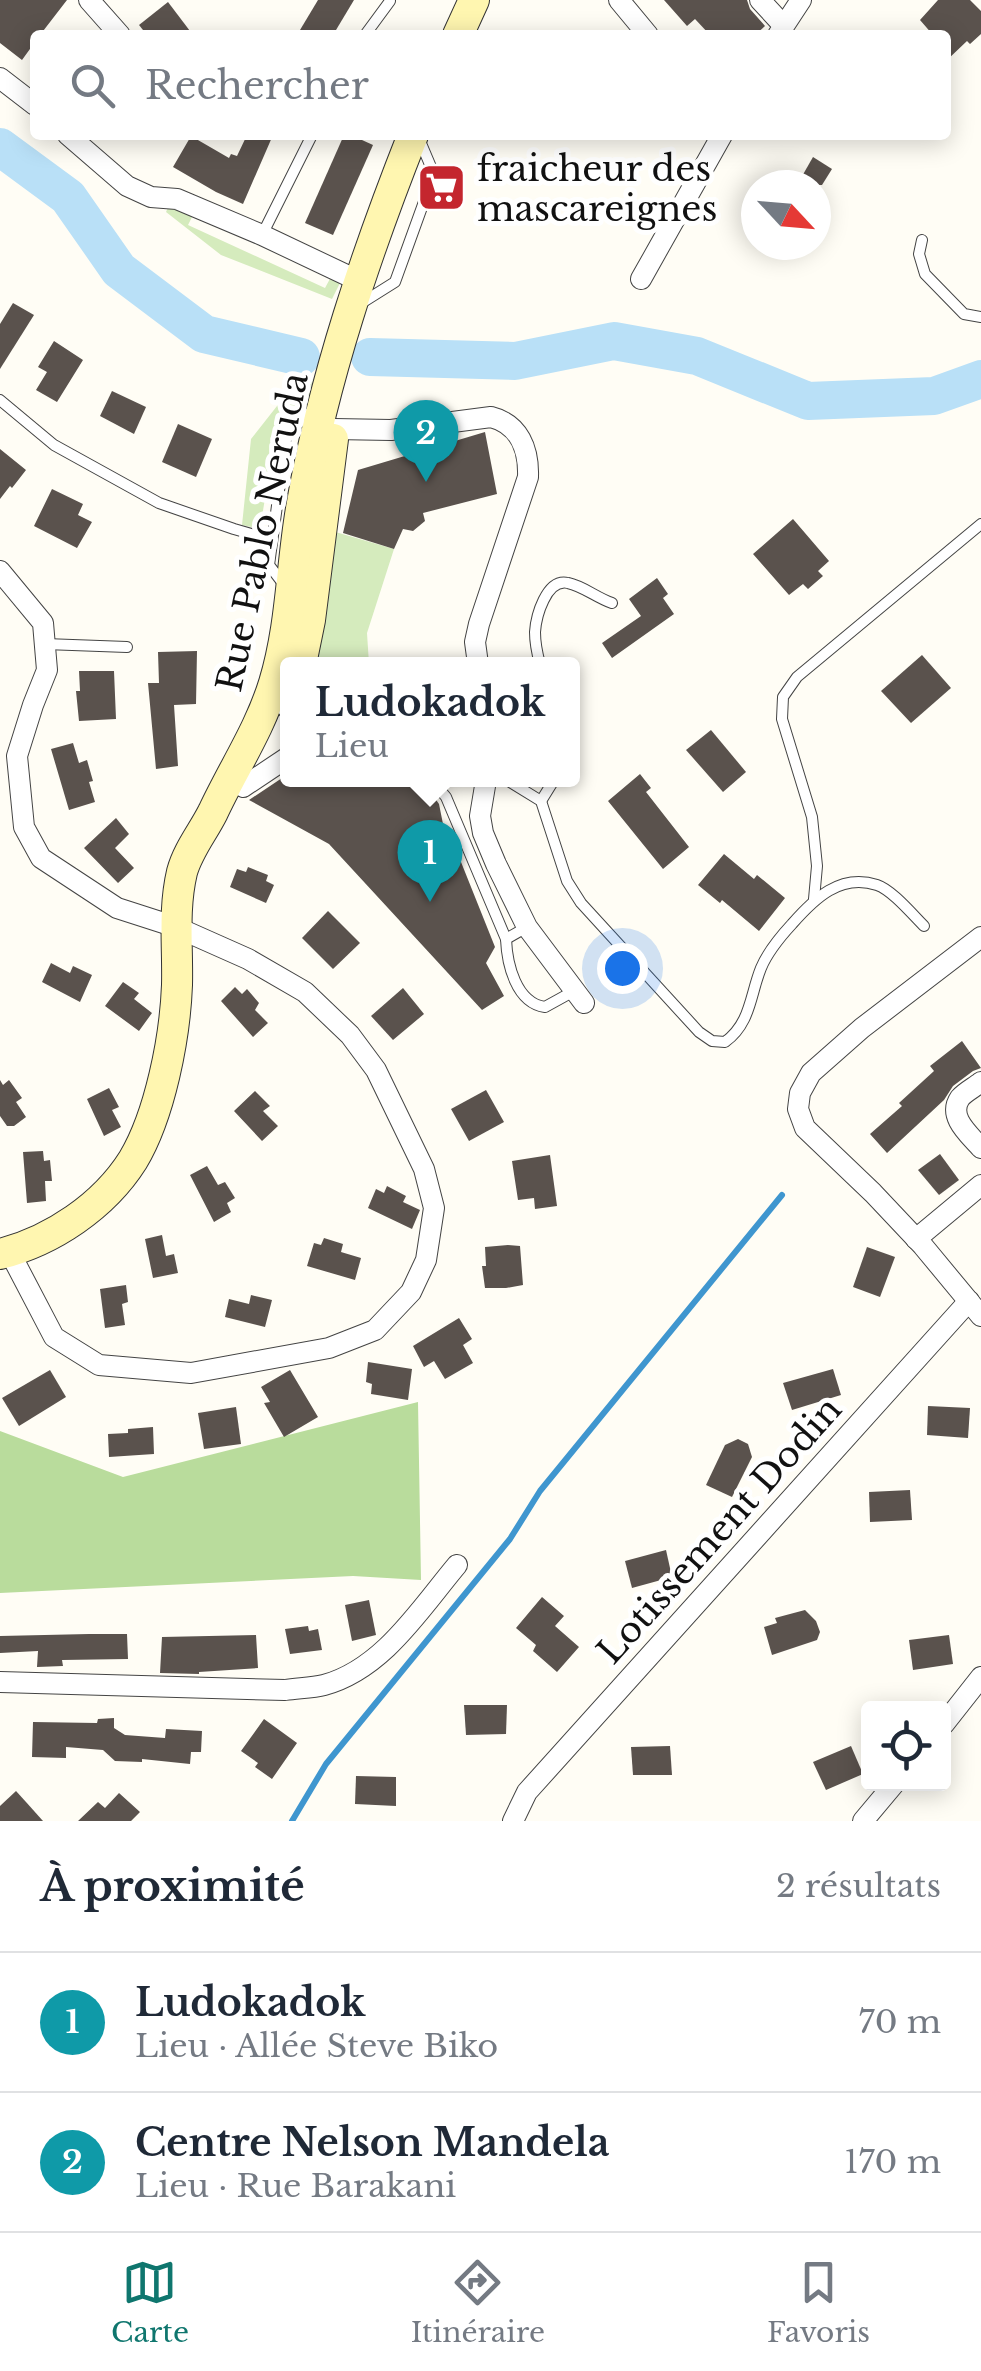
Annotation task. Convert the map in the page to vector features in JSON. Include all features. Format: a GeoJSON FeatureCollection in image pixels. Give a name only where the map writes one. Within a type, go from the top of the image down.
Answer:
{"type":"FeatureCollection","features":[{"type":"Feature","properties":{"kind":"main road"},"geometry":{"type":"LineString","coordinates":[[460,30],[474,0]]}},
{"type":"Feature","properties":{"kind":"main road","name":"Rue Pablo Neruda"},"geometry":{"type":"LineString","coordinates":[[302,657],[310,620],[328,416],[342,341],[413,140]]}},
{"type":"Feature","properties":{"kind":"main road","name":"Rue Pablo Neruda"},"geometry":{"type":"LineString","coordinates":[[283,657],[301,507],[328,416]]}},
{"type":"Feature","properties":{"kind":"main road","name":"Rue Pablo Neruda"},"geometry":{"type":"LineString","coordinates":[[5,1252],[60,1228],[95,1205],[116,1184],[134,1157],[156,1100],[174,1031],[176,927],[183,868],[262,716],[280,704]]}},
{"type":"Feature","properties":{"kind":"main road","name":"Rue Pablo Neruda"},"geometry":{"type":"LineString","coordinates":[[212,814],[243,787],[274,735],[280,715]]}},
{"type":"Feature","properties":{"kind":"street"},"geometry":{"type":"LineString","coordinates":[[619,0],[644,30]]}},
{"type":"Feature","properties":{"kind":"street"},"geometry":{"type":"LineString","coordinates":[[760,0],[781,30],[801,0]]}},
{"type":"Feature","properties":{"kind":"street"},"geometry":{"type":"LineString","coordinates":[[99,7],[116,30]]}},
{"type":"Feature","properties":{"kind":"street"},"geometry":{"type":"LineString","coordinates":[[0,78],[30,101]]}},
{"type":"Feature","properties":{"kind":"street"},"geometry":{"type":"LineString","coordinates":[[77,140],[127,186],[151,197],[177,199],[262,235],[355,296]]}},
{"type":"Feature","properties":{"kind":"street"},"geometry":{"type":"LineString","coordinates":[[641,279],[719,140]]}},
{"type":"Feature","properties":{"kind":"street"},"geometry":{"type":"LineString","coordinates":[[328,416],[391,430],[491,416],[512,426],[526,454],[528,477],[479,624],[477,657]]}},
{"type":"Feature","properties":{"kind":"street"},"geometry":{"type":"LineString","coordinates":[[0,572],[43,623],[47,670],[9,752],[24,828],[41,858],[117,908],[176,927],[305,992],[350,1034],[376,1070],[424,1170],[434,1208],[426,1260],[411,1292],[374,1330],[329,1348],[191,1373],[99,1365],[54,1336],[5,1252]]}},
{"type":"Feature","properties":{"kind":"street"},"geometry":{"type":"LineString","coordinates":[[243,787],[280,762]]}},
{"type":"Feature","properties":{"kind":"street"},"geometry":{"type":"LineString","coordinates":[[485,787],[480,816],[483,833],[527,928],[579,997]]}},
{"type":"Feature","properties":{"kind":"street"},"geometry":{"type":"LineString","coordinates":[[975,1309],[872,1193],[805,1128],[798,1108],[800,1093],[811,1073],[862,1028],[981,938]]}},
{"type":"Feature","properties":{"kind":"street"},"geometry":{"type":"LineString","coordinates":[[981,1082],[961,1096],[956,1110],[958,1122],[981,1148]]}},
{"type":"Feature","properties":{"kind":"street"},"geometry":{"type":"LineString","coordinates":[[916,1240],[981,1186]]}},
{"type":"Feature","properties":{"kind":"street","name":"Lotissement Dodin"},"geometry":{"type":"LineString","coordinates":[[512,1821],[527,1792],[975,1309]]}},
{"type":"Feature","properties":{"kind":"street"},"geometry":{"type":"LineString","coordinates":[[0,1682],[285,1690],[323,1686],[358,1672],[387,1648],[457,1564]]}},
{"type":"Feature","properties":{"kind":"street"},"geometry":{"type":"LineString","coordinates":[[951,1715],[981,1677]]}},
{"type":"Feature","properties":{"kind":"street"},"geometry":{"type":"LineString","coordinates":[[863,1821],[888,1791]]}},
{"type":"Feature","properties":{"kind":"lane"},"geometry":{"type":"LineString","coordinates":[[369,30],[390,1]]}},
{"type":"Feature","properties":{"kind":"lane"},"geometry":{"type":"LineString","coordinates":[[262,235],[310,140]]}},
{"type":"Feature","properties":{"kind":"lane"},"geometry":{"type":"LineString","coordinates":[[922,240],[919,254],[925,274],[964,314],[981,317]]}},
{"type":"Feature","properties":{"kind":"lane"},"geometry":{"type":"LineString","coordinates":[[0,400],[54,446],[159,504],[272,540]]}},
{"type":"Feature","properties":{"kind":"lane"},"geometry":{"type":"LineString","coordinates":[[292,595],[269,565],[286,439],[292,428],[328,416]]}},
{"type":"Feature","properties":{"kind":"lane"},"geometry":{"type":"LineString","coordinates":[[814,899],[817,866],[812,817],[782,720],[783,697],[797,678],[981,524]]}},
{"type":"Feature","properties":{"kind":"lane"},"geometry":{"type":"LineString","coordinates":[[538,657],[535,626],[550,589],[558,583],[568,583],[612,604]]}},
{"type":"Feature","properties":{"kind":"lane"},"geometry":{"type":"LineString","coordinates":[[45,644],[127,647]]}},
{"type":"Feature","properties":{"kind":"lane"},"geometry":{"type":"LineString","coordinates":[[437,787],[446,796],[506,940],[510,972],[531,1002],[545,1007],[579,997]]}},
{"type":"Feature","properties":{"kind":"lane"},"geometry":{"type":"LineString","coordinates":[[519,787],[536,798],[567,881],[580,902],[698,1032],[712,1041],[725,1042],[736,1034],[748,1015],[767,956],[814,899],[828,890],[851,884],[876,885],[924,926]]}},
{"type":"Feature","properties":{"kind":"lane"},"geometry":{"type":"LineString","coordinates":[[536,798],[547,787]]}},
{"type":"Feature","properties":{"kind":"lane"},"geometry":{"type":"LineString","coordinates":[[506,940],[527,928]]}},
{"type":"Feature","properties":{"kind":"green space"},"geometry":{"type":"Polygon","coordinates":[[[170,203],[194,213],[188,225],[325,288],[332,275],[342,279],[332,299],[221,255],[166,212],[170,203]]]}},
{"type":"Feature","properties":{"kind":"green space"},"geometry":{"type":"Polygon","coordinates":[[[313,379],[306,406],[275,437],[260,529],[242,525],[251,439],[277,406],[313,379]]]}},
{"type":"Feature","properties":{"kind":"green space"},"geometry":{"type":"Polygon","coordinates":[[[332,531],[394,549],[367,633],[369,657],[312,657],[332,531]]]}},
{"type":"Feature","properties":{"kind":"green space"},"geometry":{"type":"Polygon","coordinates":[[[418,1402],[421,1580],[353,1576],[0,1593],[0,1431],[123,1477],[418,1402]]]}},
{"type":"Feature","properties":{"kind":"building"},"geometry":{"type":"Polygon","coordinates":[[[0,0],[67,0],[44,30],[30,30],[30,49],[22,60],[0,43],[0,0]]]}},
{"type":"Feature","properties":{"kind":"building"},"geometry":{"type":"Polygon","coordinates":[[[318,0],[354,0],[336,30],[300,30],[318,0]]]}},
{"type":"Feature","properties":{"kind":"building"},"geometry":{"type":"Polygon","coordinates":[[[664,0],[747,0],[765,26],[761,30],[705,30],[695,19],[687,26],[664,0]]]}},
{"type":"Feature","properties":{"kind":"building"},"geometry":{"type":"Polygon","coordinates":[[[938,0],[970,0],[981,11],[981,34],[951,56],[951,30],[929,30],[920,20],[938,0]]]}},
{"type":"Feature","properties":{"kind":"building"},"geometry":{"type":"Polygon","coordinates":[[[168,2],[189,30],[143,30],[139,25],[168,2]]]}},
{"type":"Feature","properties":{"kind":"building"},"geometry":{"type":"Polygon","coordinates":[[[189,140],[198,140],[229,158],[231,154],[237,156],[245,140],[271,140],[243,204],[173,167],[189,140]]]}},
{"type":"Feature","properties":{"kind":"building"},"geometry":{"type":"Polygon","coordinates":[[[342,140],[362,140],[373,145],[333,235],[305,223],[342,140]]]}},
{"type":"Feature","properties":{"kind":"building"},"geometry":{"type":"Polygon","coordinates":[[[813,157],[832,169],[831,171],[806,170],[813,157]]]}},
{"type":"Feature","properties":{"kind":"building"},"geometry":{"type":"Polygon","coordinates":[[[13,303],[34,315],[0,369],[0,324],[13,303]]]}},
{"type":"Feature","properties":{"kind":"building"},"geometry":{"type":"Polygon","coordinates":[[[54,341],[83,360],[57,402],[36,390],[47,372],[38,367],[54,341]]]}},
{"type":"Feature","properties":{"kind":"building"},"geometry":{"type":"Polygon","coordinates":[[[112,391],[146,407],[134,434],[100,416],[112,391]]]}},
{"type":"Feature","properties":{"kind":"building"},"geometry":{"type":"Polygon","coordinates":[[[178,424],[212,439],[196,477],[162,462],[178,424]]]}},
{"type":"Feature","properties":{"kind":"building"},"geometry":{"type":"Polygon","coordinates":[[[485,432],[497,494],[423,513],[425,521],[413,531],[403,529],[394,549],[343,533],[358,470],[485,432]]]}},
{"type":"Feature","properties":{"kind":"building"},"geometry":{"type":"Polygon","coordinates":[[[0,449],[26,470],[0,499],[0,449]]]}},
{"type":"Feature","properties":{"kind":"building"},"geometry":{"type":"Polygon","coordinates":[[[52,489],[83,504],[78,515],[92,522],[77,548],[34,526],[52,489]]]}},
{"type":"Feature","properties":{"kind":"building"},"geometry":{"type":"Polygon","coordinates":[[[793,519],[829,561],[818,571],[823,576],[808,589],[803,584],[789,595],[753,554],[793,519]]]}},
{"type":"Feature","properties":{"kind":"building"},"geometry":{"type":"Polygon","coordinates":[[[657,578],[668,594],[663,598],[674,614],[612,658],[602,643],[641,616],[629,599],[657,578]]]}},
{"type":"Feature","properties":{"kind":"building"},"geometry":{"type":"Polygon","coordinates":[[[197,651],[196,704],[174,705],[178,766],[156,769],[148,683],[159,683],[158,652],[197,651]]]}},
{"type":"Feature","properties":{"kind":"building"},"geometry":{"type":"Polygon","coordinates":[[[922,655],[951,688],[911,723],[881,691],[922,655]]]}},
{"type":"Feature","properties":{"kind":"building"},"geometry":{"type":"Polygon","coordinates":[[[79,671],[114,671],[116,719],[79,721],[79,671]]]}},
{"type":"Feature","properties":{"kind":"building"},"geometry":{"type":"Polygon","coordinates":[[[711,730],[746,772],[723,792],[686,750],[711,730]]]}},
{"type":"Feature","properties":{"kind":"building"},"geometry":{"type":"Polygon","coordinates":[[[73,743],[79,763],[87,760],[95,802],[69,810],[51,749],[73,743]]]}},
{"type":"Feature","properties":{"kind":"building"},"geometry":{"type":"Polygon","coordinates":[[[640,774],[651,788],[646,792],[689,847],[663,869],[608,801],[640,774]]]}},
{"type":"Feature","properties":{"kind":"building"},"geometry":{"type":"Polygon","coordinates":[[[280,779],[280,787],[416,787],[432,794],[495,947],[486,963],[504,996],[482,1010],[329,844],[249,800],[280,779]]]}},
{"type":"Feature","properties":{"kind":"building"},"geometry":{"type":"Polygon","coordinates":[[[116,818],[129,834],[115,848],[134,868],[118,883],[84,848],[116,818]]]}},
{"type":"Feature","properties":{"kind":"building"},"geometry":{"type":"Polygon","coordinates":[[[724,854],[785,898],[759,931],[698,885],[724,854]]]}},
{"type":"Feature","properties":{"kind":"building"},"geometry":{"type":"Polygon","coordinates":[[[248,867],[268,875],[266,881],[274,885],[266,903],[230,887],[237,869],[246,872],[248,867]]]}},
{"type":"Feature","properties":{"kind":"building"},"geometry":{"type":"Polygon","coordinates":[[[328,911],[360,943],[333,969],[302,938],[328,911]]]}},
{"type":"Feature","properties":{"kind":"building"},"geometry":{"type":"Polygon","coordinates":[[[51,963],[70,973],[73,966],[92,975],[80,1002],[42,982],[51,963]]]}},
{"type":"Feature","properties":{"kind":"building"},"geometry":{"type":"Polygon","coordinates":[[[123,982],[139,993],[134,999],[152,1013],[139,1031],[105,1006],[123,982]]]}},
{"type":"Feature","properties":{"kind":"building"},"geometry":{"type":"Polygon","coordinates":[[[235,987],[242,994],[247,989],[259,1003],[255,1010],[268,1023],[253,1037],[221,1001],[235,987]]]}},
{"type":"Feature","properties":{"kind":"building"},"geometry":{"type":"Polygon","coordinates":[[[403,988],[424,1014],[393,1040],[371,1016],[403,988]]]}},
{"type":"Feature","properties":{"kind":"building"},"geometry":{"type":"Polygon","coordinates":[[[962,1041],[981,1068],[953,1086],[944,1100],[887,1153],[870,1134],[934,1071],[930,1066],[962,1041]]]}},
{"type":"Feature","properties":{"kind":"building"},"geometry":{"type":"Polygon","coordinates":[[[0,1080],[3,1085],[9,1080],[22,1098],[16,1102],[26,1117],[14,1126],[7,1126],[0,1116],[0,1080]]]}},
{"type":"Feature","properties":{"kind":"building"},"geometry":{"type":"Polygon","coordinates":[[[109,1088],[119,1107],[112,1110],[121,1127],[104,1136],[87,1099],[109,1088]]]}},
{"type":"Feature","properties":{"kind":"building"},"geometry":{"type":"Polygon","coordinates":[[[486,1090],[504,1122],[469,1141],[451,1109],[486,1090]]]}},
{"type":"Feature","properties":{"kind":"building"},"geometry":{"type":"Polygon","coordinates":[[[255,1091],[270,1106],[263,1111],[278,1126],[262,1141],[234,1111],[255,1091]]]}},
{"type":"Feature","properties":{"kind":"building"},"geometry":{"type":"Polygon","coordinates":[[[43,1151],[44,1161],[50,1160],[52,1181],[45,1181],[46,1201],[27,1203],[23,1152],[43,1151]]]}},
{"type":"Feature","properties":{"kind":"building"},"geometry":{"type":"Polygon","coordinates":[[[940,1154],[959,1180],[939,1195],[918,1170],[940,1154]]]}},
{"type":"Feature","properties":{"kind":"building"},"geometry":{"type":"Polygon","coordinates":[[[550,1155],[557,1206],[535,1209],[534,1198],[518,1200],[512,1161],[550,1155]]]}},
{"type":"Feature","properties":{"kind":"building"},"geometry":{"type":"Polygon","coordinates":[[[207,1166],[218,1185],[225,1182],[235,1198],[227,1203],[231,1212],[214,1222],[190,1175],[207,1166]]]}},
{"type":"Feature","properties":{"kind":"building"},"geometry":{"type":"Polygon","coordinates":[[[387,1186],[406,1196],[403,1202],[420,1210],[412,1229],[368,1208],[376,1189],[384,1193],[387,1186]]]}},
{"type":"Feature","properties":{"kind":"building"},"geometry":{"type":"Polygon","coordinates":[[[162,1235],[166,1256],[174,1254],[178,1273],[153,1278],[145,1239],[162,1235]]]}},
{"type":"Feature","properties":{"kind":"building"},"geometry":{"type":"Polygon","coordinates":[[[324,1238],[343,1244],[341,1252],[361,1258],[355,1280],[307,1266],[314,1243],[321,1245],[324,1238]]]}},
{"type":"Feature","properties":{"kind":"building"},"geometry":{"type":"Polygon","coordinates":[[[520,1246],[523,1285],[485,1288],[485,1247],[520,1246]]]}},
{"type":"Feature","properties":{"kind":"building"},"geometry":{"type":"Polygon","coordinates":[[[867,1247],[895,1257],[880,1297],[853,1287],[867,1247]]]}},
{"type":"Feature","properties":{"kind":"building"},"geometry":{"type":"Polygon","coordinates":[[[126,1285],[128,1302],[122,1304],[125,1325],[105,1328],[100,1289],[126,1285]]]}},
{"type":"Feature","properties":{"kind":"building"},"geometry":{"type":"Polygon","coordinates":[[[251,1295],[272,1300],[265,1327],[225,1317],[229,1299],[249,1304],[251,1295]]]}},
{"type":"Feature","properties":{"kind":"building"},"geometry":{"type":"Polygon","coordinates":[[[459,1318],[472,1339],[463,1345],[473,1363],[445,1379],[434,1361],[424,1367],[413,1346],[459,1318]]]}},
{"type":"Feature","properties":{"kind":"building"},"geometry":{"type":"Polygon","coordinates":[[[368,1362],[412,1369],[408,1400],[371,1394],[372,1384],[366,1382],[368,1362]]]}},
{"type":"Feature","properties":{"kind":"building"},"geometry":{"type":"Polygon","coordinates":[[[833,1369],[841,1395],[792,1410],[783,1383],[833,1369]]]}},
{"type":"Feature","properties":{"kind":"building"},"geometry":{"type":"Polygon","coordinates":[[[50,1370],[66,1397],[19,1426],[2,1398],[50,1370]]]}},
{"type":"Feature","properties":{"kind":"building"},"geometry":{"type":"Polygon","coordinates":[[[290,1370],[318,1417],[284,1437],[264,1403],[270,1402],[261,1387],[290,1370]]]}},
{"type":"Feature","properties":{"kind":"building"},"geometry":{"type":"Polygon","coordinates":[[[928,1406],[970,1408],[968,1438],[927,1435],[928,1406]]]}},
{"type":"Feature","properties":{"kind":"building"},"geometry":{"type":"Polygon","coordinates":[[[236,1407],[241,1444],[204,1449],[198,1413],[236,1407]]]}},
{"type":"Feature","properties":{"kind":"building"},"geometry":{"type":"Polygon","coordinates":[[[153,1427],[154,1454],[109,1457],[108,1434],[153,1427]]]}},
{"type":"Feature","properties":{"kind":"building"},"geometry":{"type":"Polygon","coordinates":[[[738,1439],[748,1444],[752,1457],[732,1497],[706,1485],[725,1445],[738,1439]]]}},
{"type":"Feature","properties":{"kind":"building"},"geometry":{"type":"Polygon","coordinates":[[[910,1490],[912,1520],[870,1522],[869,1492],[910,1490]]]}},
{"type":"Feature","properties":{"kind":"building"},"geometry":{"type":"Polygon","coordinates":[[[666,1550],[672,1577],[632,1588],[625,1561],[666,1550]]]}},
{"type":"Feature","properties":{"kind":"building"},"geometry":{"type":"Polygon","coordinates":[[[542,1597],[564,1616],[555,1626],[579,1647],[557,1672],[533,1651],[536,1645],[516,1628],[542,1597]]]}},
{"type":"Feature","properties":{"kind":"building"},"geometry":{"type":"Polygon","coordinates":[[[369,1600],[376,1635],[352,1641],[345,1605],[369,1600]]]}},
{"type":"Feature","properties":{"kind":"building"},"geometry":{"type":"Polygon","coordinates":[[[805,1610],[816,1621],[820,1632],[817,1640],[772,1655],[764,1627],[777,1623],[775,1618],[805,1610]]]}},
{"type":"Feature","properties":{"kind":"building"},"geometry":{"type":"Polygon","coordinates":[[[308,1626],[309,1631],[318,1629],[322,1650],[290,1654],[285,1629],[308,1626]]]}},
{"type":"Feature","properties":{"kind":"building"},"geometry":{"type":"Polygon","coordinates":[[[127,1634],[128,1659],[62,1660],[63,1666],[37,1667],[38,1651],[0,1653],[0,1636],[127,1634]]]}},
{"type":"Feature","properties":{"kind":"building"},"geometry":{"type":"Polygon","coordinates":[[[256,1635],[258,1668],[160,1673],[162,1637],[256,1635]]]}},
{"type":"Feature","properties":{"kind":"building"},"geometry":{"type":"Polygon","coordinates":[[[949,1635],[953,1664],[913,1670],[909,1640],[949,1635]]]}},
{"type":"Feature","properties":{"kind":"building"},"geometry":{"type":"Polygon","coordinates":[[[464,1705],[507,1705],[506,1734],[466,1735],[464,1705]]]}},
{"type":"Feature","properties":{"kind":"building"},"geometry":{"type":"Polygon","coordinates":[[[114,1718],[114,1728],[125,1735],[165,1738],[166,1729],[202,1731],[201,1752],[191,1752],[190,1764],[142,1759],[115,1761],[103,1750],[66,1747],[66,1758],[32,1757],[33,1722],[97,1723],[98,1719],[114,1718]]]}},
{"type":"Feature","properties":{"kind":"building"},"geometry":{"type":"Polygon","coordinates":[[[264,1719],[297,1743],[272,1779],[241,1751],[264,1719]]]}},
{"type":"Feature","properties":{"kind":"building"},"geometry":{"type":"Polygon","coordinates":[[[670,1746],[672,1775],[633,1775],[631,1747],[670,1746]]]}},
{"type":"Feature","properties":{"kind":"building"},"geometry":{"type":"Polygon","coordinates":[[[851,1746],[861,1775],[826,1790],[813,1762],[851,1746]]]}},
{"type":"Feature","properties":{"kind":"building"},"geometry":{"type":"Polygon","coordinates":[[[356,1776],[396,1777],[396,1806],[355,1804],[356,1776]]]}},
{"type":"Feature","properties":{"kind":"building"},"geometry":{"type":"Polygon","coordinates":[[[16,1791],[43,1821],[0,1821],[0,1806],[16,1791]]]}},
{"type":"Feature","properties":{"kind":"building"},"geometry":{"type":"Polygon","coordinates":[[[119,1793],[140,1812],[131,1821],[78,1821],[98,1802],[105,1808],[119,1793]]]}},
{"type":"Feature","properties":{"kind":"waterway"},"geometry":{"type":"LineString","coordinates":[[0,147],[68,197],[119,270],[204,334],[301,357]]}},
{"type":"Feature","properties":{"kind":"waterway"},"geometry":{"type":"LineString","coordinates":[[370,357],[515,361],[614,341],[697,356],[808,401],[934,396],[981,379]]}},
{"type":"Feature","properties":{"kind":"waterway"},"geometry":{"type":"LineString","coordinates":[[292,1821],[326,1764],[510,1539],[540,1491],[782,1195]]}},
{"type":"Feature","properties":{"kind":"place","name":"fraicheur des mascareignes"},"geometry":{"type":"Point","coordinates":[442,188]}},
{"type":"Feature","properties":{"kind":"place","name":"Centre Nelson Mandela"},"geometry":{"type":"Point","coordinates":[426,482]}},
{"type":"Feature","properties":{"kind":"place","name":"Ludokadok"},"geometry":{"type":"Point","coordinates":[430,902]}}]}
